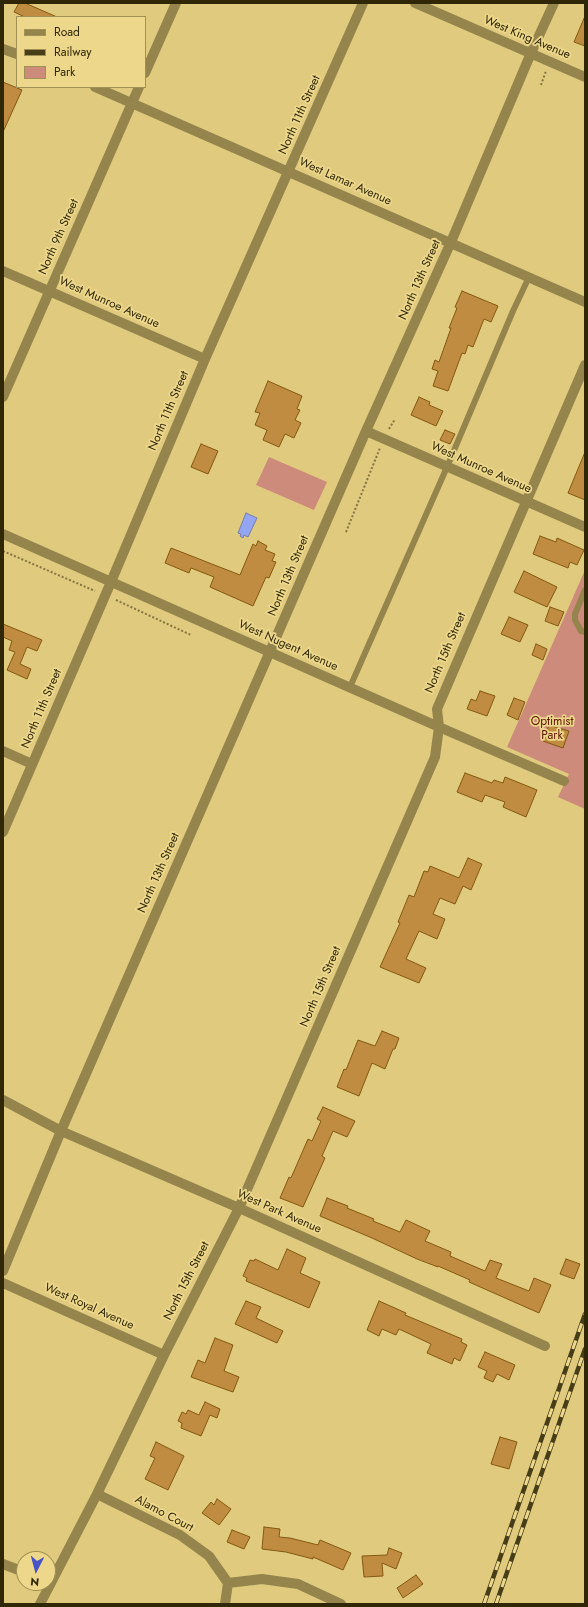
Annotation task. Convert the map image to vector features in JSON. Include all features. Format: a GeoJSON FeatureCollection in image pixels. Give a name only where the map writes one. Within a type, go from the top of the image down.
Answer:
{"type":"FeatureCollection","features":[{"type":"Feature","properties":{"kind":"street"},"geometry":{"type":"LineString","coordinates":[[146,71],[176,3]]}},
{"type":"Feature","properties":{"kind":"street","name":"North 11th Street"},"geometry":{"type":"LineString","coordinates":[[3,832],[205,359],[363,3]]}},
{"type":"Feature","properties":{"kind":"street","name":"West King Avenue"},"geometry":{"type":"LineString","coordinates":[[415,3],[585,77]]}},
{"type":"Feature","properties":{"kind":"street","name":"North 13th Street"},"geometry":{"type":"LineString","coordinates":[[3,1271],[61,1132],[366,431],[451,242],[531,53],[554,3]]}},
{"type":"Feature","properties":{"kind":"street"},"geometry":{"type":"LineString","coordinates":[[3,49],[16,54]]}},
{"type":"Feature","properties":{"kind":"street","name":"West Lamar Avenue"},"geometry":{"type":"LineString","coordinates":[[97,88],[585,302]]}},
{"type":"Feature","properties":{"kind":"street","name":"North 9th Street"},"geometry":{"type":"LineString","coordinates":[[3,397],[139,88]]}},
{"type":"Feature","properties":{"kind":"street","name":"West Munroe Avenue"},"geometry":{"type":"LineString","coordinates":[[3,270],[205,359]]}},
{"type":"Feature","properties":{"kind":"street","name":"North 15th Street"},"geometry":{"type":"LineString","coordinates":[[56,1570],[97,1494],[164,1355],[240,1208],[435,757],[439,727],[437,709],[585,365]]}},
{"type":"Feature","properties":{"kind":"street","name":"West Munroe Avenue"},"geometry":{"type":"LineString","coordinates":[[366,431],[585,527]]}},
{"type":"Feature","properties":{"kind":"street","name":"West Nugent Avenue"},"geometry":{"type":"LineString","coordinates":[[3,534],[564,781]]}},
{"type":"Feature","properties":{"kind":"street"},"geometry":{"type":"LineString","coordinates":[[3,751],[32,764]]}},
{"type":"Feature","properties":{"kind":"street","name":"West Park Avenue"},"geometry":{"type":"LineString","coordinates":[[3,1100],[61,1132],[240,1208],[545,1346]]}},
{"type":"Feature","properties":{"kind":"street","name":"West Royal Avenue"},"geometry":{"type":"LineString","coordinates":[[3,1283],[164,1355]]}},
{"type":"Feature","properties":{"kind":"street","name":"Alamo Court"},"geometry":{"type":"LineString","coordinates":[[97,1494],[180,1535],[209,1556],[228,1583]]}},
{"type":"Feature","properties":{"kind":"street"},"geometry":{"type":"LineString","coordinates":[[3,1564],[16,1569]]}},
{"type":"Feature","properties":{"kind":"street"},"geometry":{"type":"LineString","coordinates":[[225,1604],[228,1583],[262,1579],[298,1584],[342,1604]]}},
{"type":"Feature","properties":{"kind":"street","name":"North 15th Street"},"geometry":{"type":"LineString","coordinates":[[40,1604],[46,1591]]}},
{"type":"Feature","properties":{"kind":"lane"},"geometry":{"type":"LineString","coordinates":[[350,687],[529,277]]}},
{"type":"Feature","properties":{"kind":"lane"},"geometry":{"type":"LineString","coordinates":[[585,590],[574,620],[581,631],[585,632]]}},
{"type":"Feature","properties":{"kind":"path"},"geometry":{"type":"LineString","coordinates":[[540,85],[547,70]]}},
{"type":"Feature","properties":{"kind":"path"},"geometry":{"type":"LineString","coordinates":[[389,430],[395,419]]}},
{"type":"Feature","properties":{"kind":"path"},"geometry":{"type":"LineString","coordinates":[[346,532],[381,446]]}},
{"type":"Feature","properties":{"kind":"path"},"geometry":{"type":"LineString","coordinates":[[3,551],[98,592]]}},
{"type":"Feature","properties":{"kind":"path"},"geometry":{"type":"LineString","coordinates":[[116,600],[191,634]]}},
{"type":"Feature","properties":{"kind":"green space"},"geometry":{"type":"Polygon","coordinates":[[[269,457],[327,482],[314,510],[256,485],[269,457]]]}},
{"type":"Feature","properties":{"kind":"green space","name":"Optimist Park"},"geometry":{"type":"Polygon","coordinates":[[[585,570],[585,809],[558,797],[569,774],[507,747],[585,570]]]}},
{"type":"Feature","properties":{"kind":"water"},"geometry":{"type":"Polygon","coordinates":[[[246,513],[257,518],[248,537],[244,535],[243,538],[240,536],[241,534],[238,533],[246,513]]]}},
{"type":"Feature","properties":{"kind":"building"},"geometry":{"type":"Polygon","coordinates":[[[19,3],[25,3],[55,16],[23,16],[14,12],[19,3]]]}},
{"type":"Feature","properties":{"kind":"building"},"geometry":{"type":"Polygon","coordinates":[[[585,16],[585,46],[574,42],[585,16]]]}},
{"type":"Feature","properties":{"kind":"building"},"geometry":{"type":"Polygon","coordinates":[[[3,82],[22,90],[3,132],[3,82]]]}},
{"type":"Feature","properties":{"kind":"building"},"geometry":{"type":"Polygon","coordinates":[[[462,291],[498,306],[491,322],[484,319],[473,347],[468,345],[465,354],[462,353],[448,391],[433,386],[438,371],[432,369],[435,360],[439,362],[451,328],[449,328],[457,308],[455,307],[462,291]]]}},
{"type":"Feature","properties":{"kind":"building"},"geometry":{"type":"Polygon","coordinates":[[[268,381],[302,396],[297,409],[300,410],[295,420],[301,423],[294,438],[285,434],[279,447],[263,440],[267,430],[255,425],[260,413],[255,412],[268,381]]]}},
{"type":"Feature","properties":{"kind":"building"},"geometry":{"type":"Polygon","coordinates":[[[419,397],[430,402],[429,405],[443,411],[436,426],[411,415],[419,397]]]}},
{"type":"Feature","properties":{"kind":"building"},"geometry":{"type":"Polygon","coordinates":[[[445,430],[455,434],[450,444],[440,440],[445,430]]]}},
{"type":"Feature","properties":{"kind":"building"},"geometry":{"type":"Polygon","coordinates":[[[201,444],[218,451],[208,474],[191,467],[201,444]]]}},
{"type":"Feature","properties":{"kind":"building"},"geometry":{"type":"Polygon","coordinates":[[[585,452],[585,500],[568,493],[585,452]]]}},
{"type":"Feature","properties":{"kind":"building"},"geometry":{"type":"Polygon","coordinates":[[[540,536],[556,542],[557,538],[584,550],[577,565],[570,562],[568,568],[533,554],[540,536]]]}},
{"type":"Feature","properties":{"kind":"building"},"geometry":{"type":"Polygon","coordinates":[[[258,541],[267,546],[265,550],[275,554],[272,561],[276,562],[269,578],[266,577],[253,606],[210,587],[214,577],[191,568],[189,573],[165,563],[171,548],[240,575],[253,544],[256,546],[258,541]]]}},
{"type":"Feature","properties":{"kind":"building"},"geometry":{"type":"Polygon","coordinates":[[[524,571],[557,587],[547,607],[514,592],[524,571]]]}},
{"type":"Feature","properties":{"kind":"building"},"geometry":{"type":"Polygon","coordinates":[[[550,607],[564,612],[558,626],[545,621],[550,607]]]}},
{"type":"Feature","properties":{"kind":"building"},"geometry":{"type":"Polygon","coordinates":[[[509,617],[528,625],[520,642],[501,634],[509,617]]]}},
{"type":"Feature","properties":{"kind":"building"},"geometry":{"type":"Polygon","coordinates":[[[3,624],[42,640],[37,651],[27,647],[20,664],[31,669],[27,679],[7,670],[15,652],[9,650],[12,641],[3,637],[3,624]]]}},
{"type":"Feature","properties":{"kind":"building"},"geometry":{"type":"Polygon","coordinates":[[[536,644],[547,649],[543,660],[532,655],[536,644]]]}},
{"type":"Feature","properties":{"kind":"building"},"geometry":{"type":"Polygon","coordinates":[[[480,691],[495,696],[487,716],[467,709],[471,699],[476,701],[480,691]]]}},
{"type":"Feature","properties":{"kind":"building"},"geometry":{"type":"Polygon","coordinates":[[[514,698],[525,702],[518,720],[507,715],[514,698]]]}},
{"type":"Feature","properties":{"kind":"building"},"geometry":{"type":"Polygon","coordinates":[[[549,725],[569,731],[563,748],[543,741],[549,725]]]}},
{"type":"Feature","properties":{"kind":"building"},"geometry":{"type":"Polygon","coordinates":[[[465,773],[492,783],[494,780],[503,783],[505,777],[537,790],[526,817],[503,807],[505,802],[485,795],[482,802],[457,792],[465,773]]]}},
{"type":"Feature","properties":{"kind":"building"},"geometry":{"type":"Polygon","coordinates":[[[468,858],[482,864],[471,890],[463,886],[455,904],[440,898],[433,914],[445,919],[437,939],[419,931],[406,959],[426,968],[419,983],[380,967],[400,923],[398,922],[409,895],[414,897],[424,871],[428,872],[430,866],[459,878],[468,858]]]}},
{"type":"Feature","properties":{"kind":"building"},"geometry":{"type":"Polygon","coordinates":[[[382,1031],[399,1038],[385,1069],[372,1063],[359,1096],[337,1087],[344,1069],[346,1070],[358,1040],[375,1046],[382,1031]]]}},
{"type":"Feature","properties":{"kind":"building"},"geometry":{"type":"Polygon","coordinates":[[[323,1107],[355,1121],[347,1137],[333,1131],[322,1156],[325,1158],[303,1207],[280,1198],[289,1177],[291,1178],[308,1139],[312,1141],[321,1121],[317,1119],[323,1107]]]}},
{"type":"Feature","properties":{"kind":"building"},"geometry":{"type":"Polygon","coordinates":[[[327,1198],[348,1206],[347,1208],[374,1219],[373,1221],[400,1232],[406,1220],[430,1231],[425,1241],[451,1252],[450,1256],[485,1271],[490,1260],[502,1264],[496,1278],[529,1291],[534,1278],[551,1285],[539,1313],[469,1282],[470,1280],[438,1266],[417,1259],[320,1216],[327,1198]]]}},
{"type":"Feature","properties":{"kind":"building"},"geometry":{"type":"Polygon","coordinates":[[[287,1249],[306,1258],[300,1273],[320,1282],[309,1308],[246,1281],[247,1278],[243,1276],[250,1260],[254,1261],[255,1259],[278,1270],[287,1249]]]}},
{"type":"Feature","properties":{"kind":"building"},"geometry":{"type":"Polygon","coordinates":[[[566,1259],[580,1264],[574,1279],[560,1274],[566,1259]]]}},
{"type":"Feature","properties":{"kind":"building"},"geometry":{"type":"Polygon","coordinates":[[[246,1301],[261,1307],[256,1318],[283,1331],[277,1343],[235,1324],[246,1301]]]}},
{"type":"Feature","properties":{"kind":"building"},"geometry":{"type":"Polygon","coordinates":[[[379,1301],[406,1313],[405,1315],[462,1339],[461,1342],[467,1345],[460,1361],[454,1358],[452,1364],[427,1353],[431,1344],[399,1329],[396,1335],[382,1329],[379,1336],[367,1330],[379,1301]]]}},
{"type":"Feature","properties":{"kind":"building"},"geometry":{"type":"Polygon","coordinates":[[[215,1338],[233,1345],[224,1371],[239,1377],[233,1392],[191,1377],[198,1360],[205,1363],[215,1338]]]}},
{"type":"Feature","properties":{"kind":"building"},"geometry":{"type":"Polygon","coordinates":[[[485,1352],[515,1365],[509,1380],[497,1374],[493,1382],[484,1378],[487,1371],[478,1367],[485,1352]]]}},
{"type":"Feature","properties":{"kind":"building"},"geometry":{"type":"Polygon","coordinates":[[[205,1402],[220,1409],[217,1418],[210,1415],[201,1436],[181,1428],[182,1423],[178,1421],[182,1412],[186,1414],[188,1410],[199,1415],[205,1402]]]}},
{"type":"Feature","properties":{"kind":"building"},"geometry":{"type":"Polygon","coordinates":[[[500,1437],[517,1442],[509,1469],[491,1464],[500,1437]]]}},
{"type":"Feature","properties":{"kind":"building"},"geometry":{"type":"Polygon","coordinates":[[[156,1442],[184,1456],[168,1490],[145,1479],[155,1458],[150,1456],[156,1442]]]}},
{"type":"Feature","properties":{"kind":"building"},"geometry":{"type":"Polygon","coordinates":[[[217,1499],[231,1509],[219,1525],[202,1513],[211,1502],[214,1505],[217,1499]]]}},
{"type":"Feature","properties":{"kind":"building"},"geometry":{"type":"Polygon","coordinates":[[[264,1527],[280,1529],[279,1537],[290,1538],[318,1545],[320,1540],[351,1553],[343,1570],[313,1557],[313,1559],[286,1552],[262,1549],[264,1527]]]}},
{"type":"Feature","properties":{"kind":"building"},"geometry":{"type":"Polygon","coordinates":[[[232,1530],[250,1537],[244,1549],[227,1542],[232,1530]]]}},
{"type":"Feature","properties":{"kind":"building"},"geometry":{"type":"Polygon","coordinates":[[[389,1548],[402,1553],[396,1569],[382,1563],[383,1576],[364,1577],[362,1556],[387,1555],[389,1548]]]}},
{"type":"Feature","properties":{"kind":"building"},"geometry":{"type":"Polygon","coordinates":[[[416,1575],[423,1584],[403,1598],[397,1588],[416,1575]]]}},
{"type":"Feature","properties":{"kind":"railway"},"geometry":{"type":"LineString","coordinates":[[484,1604],[585,1314]]}},
{"type":"Feature","properties":{"kind":"railway"},"geometry":{"type":"LineString","coordinates":[[496,1604],[585,1349]]}}]}
